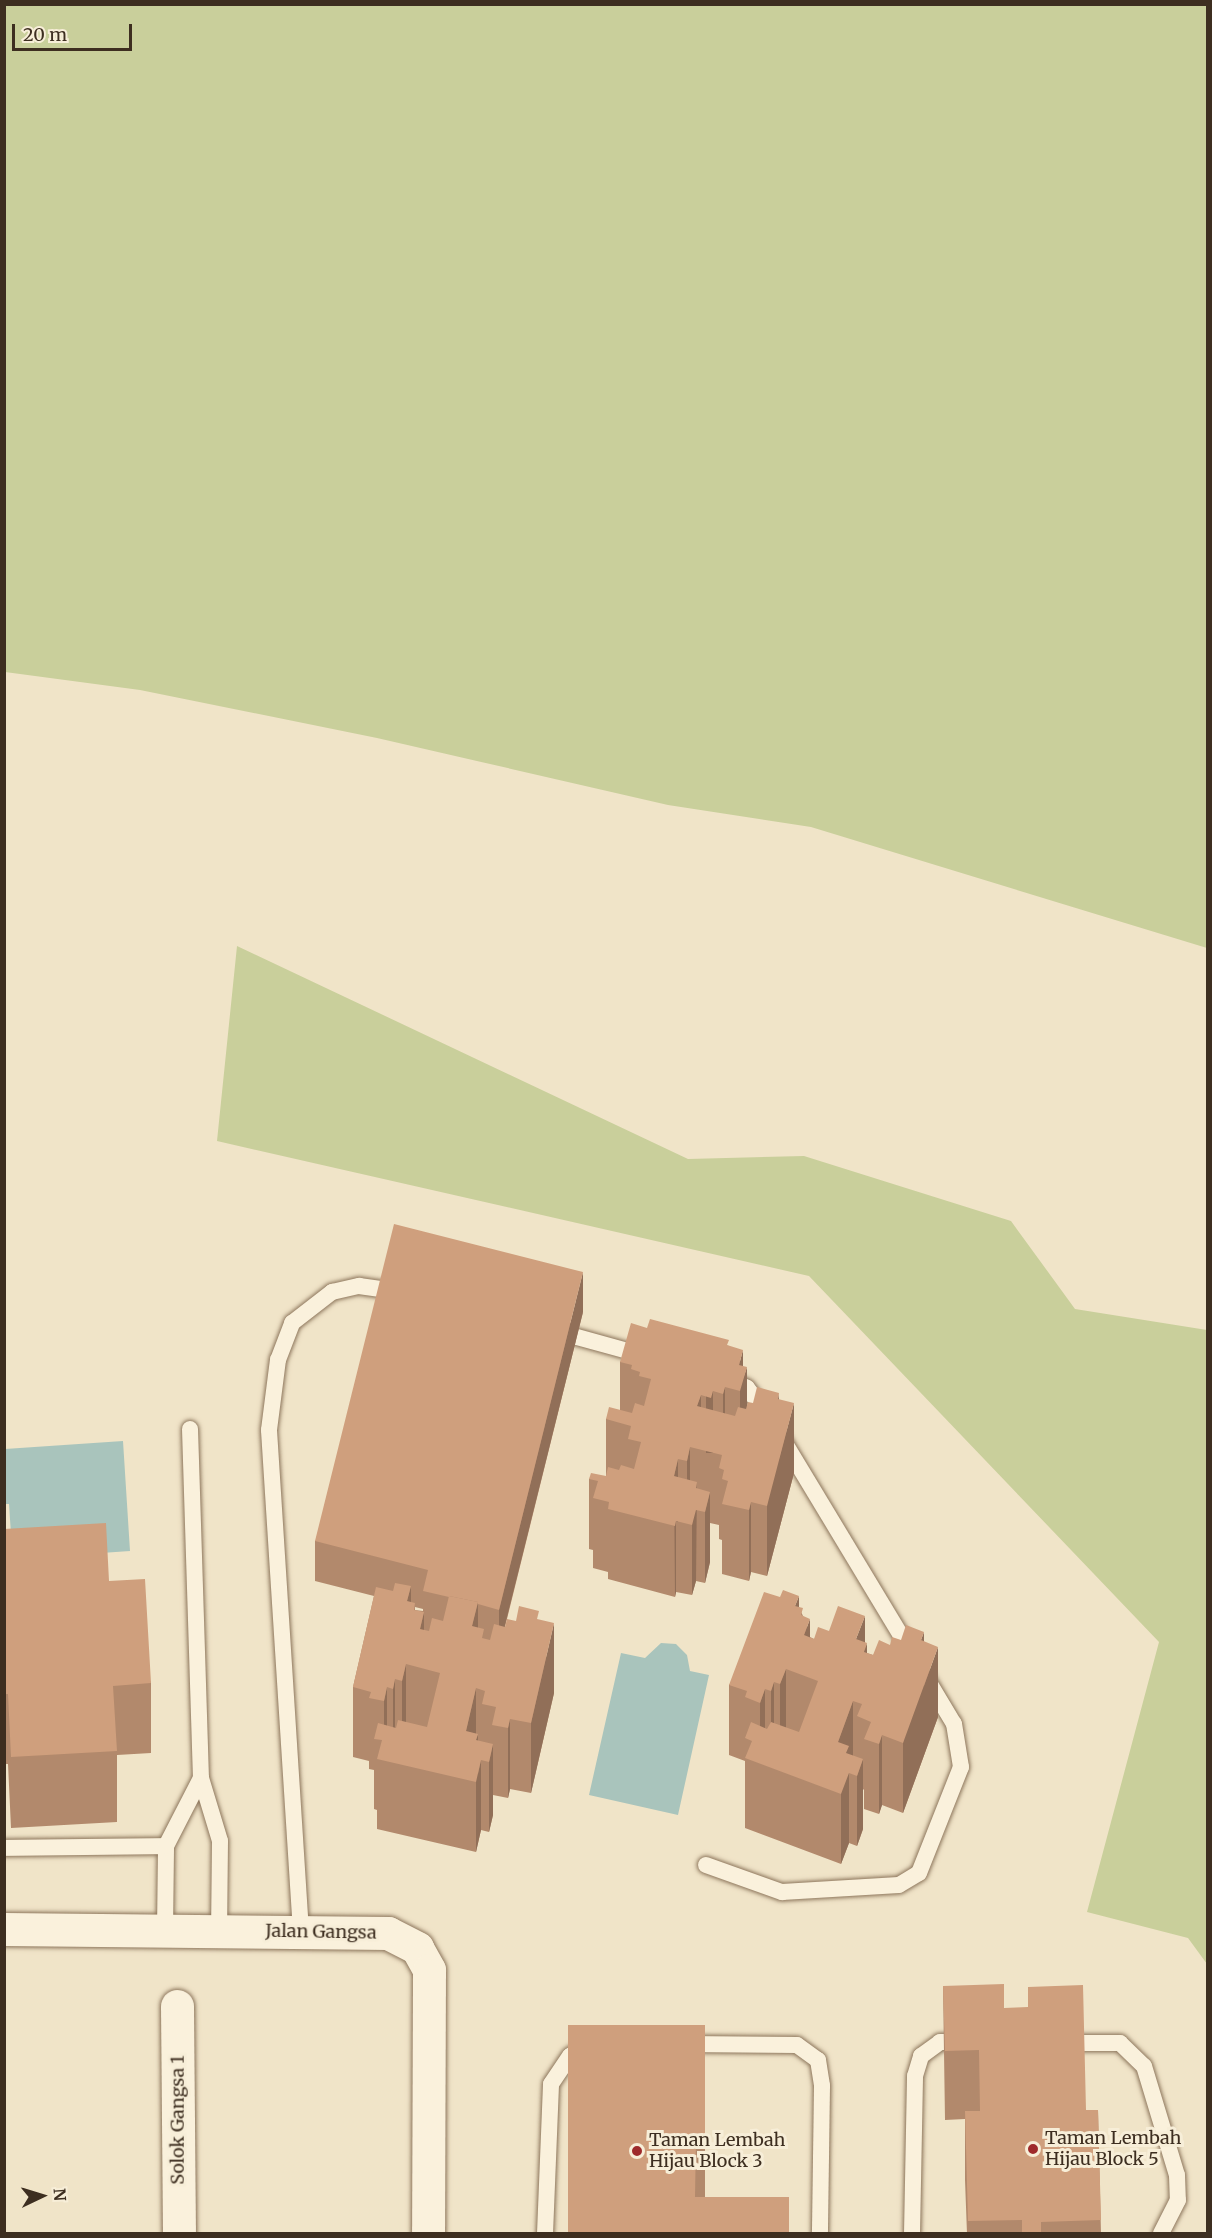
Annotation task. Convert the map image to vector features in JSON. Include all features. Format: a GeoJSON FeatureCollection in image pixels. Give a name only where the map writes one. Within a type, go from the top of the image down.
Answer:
{"type":"FeatureCollection","features":[{"type":"Feature","properties":{"kind":"street","name":"Jalan Gangsa"},"geometry":{"type":"LineString","coordinates":[[4,1929],[388,1933],[417,1948],[429,1970],[428,2234]]}},
{"type":"Feature","properties":{"kind":"street","name":"Solok Gangsa 1"},"geometry":{"type":"LineString","coordinates":[[177,2006],[179,2234]]}},
{"type":"Feature","properties":{"kind":"lane"},"geometry":{"type":"LineString","coordinates":[[301,1932],[269,1430],[278,1360],[292,1323],[332,1292],[359,1286],[388,1290]]}},
{"type":"Feature","properties":{"kind":"lane"},"geometry":{"type":"LineString","coordinates":[[577,1337],[666,1361]]}},
{"type":"Feature","properties":{"kind":"lane"},"geometry":{"type":"LineString","coordinates":[[706,1865],[782,1892],[899,1885],[919,1873],[930,1852],[961,1767],[954,1724],[766,1412],[747,1388],[711,1373]]}},
{"type":"Feature","properties":{"kind":"lane"},"geometry":{"type":"LineString","coordinates":[[190,1429],[201,1778],[220,1841],[219,1931]]}},
{"type":"Feature","properties":{"kind":"lane"},"geometry":{"type":"LineString","coordinates":[[165,1931],[166,1846],[201,1778]]}},
{"type":"Feature","properties":{"kind":"lane"},"geometry":{"type":"LineString","coordinates":[[4,1848],[166,1846]]}},
{"type":"Feature","properties":{"kind":"lane"},"geometry":{"type":"LineString","coordinates":[[912,2234],[915,2076],[921,2056],[940,2042],[976,2042]]}},
{"type":"Feature","properties":{"kind":"lane"},"geometry":{"type":"LineString","coordinates":[[545,2234],[551,2084],[570,2056],[591,2043],[602,2043]]}},
{"type":"Feature","properties":{"kind":"lane"},"geometry":{"type":"LineString","coordinates":[[1048,2043],[1120,2043],[1144,2066],[1177,2175],[1178,2200],[1161,2234]]}},
{"type":"Feature","properties":{"kind":"lane"},"geometry":{"type":"LineString","coordinates":[[671,2044],[797,2045],[818,2060],[822,2086],[820,2234]]}},
{"type":"Feature","properties":{"kind":"green space"},"geometry":{"type":"Polygon","coordinates":[[[5,4],[1207,5],[1207,948],[811,827],[668,805],[377,738],[140,690],[5,672],[5,4]]]}},
{"type":"Feature","properties":{"kind":"green space"},"geometry":{"type":"Polygon","coordinates":[[[237,946],[688,1159],[804,1156],[1011,1221],[1075,1309],[1207,1330],[1207,1964],[1188,1938],[1087,1912],[1159,1642],[809,1276],[217,1141],[237,946]]]}},
{"type":"Feature","properties":{"kind":"water"},"geometry":{"type":"Polygon","coordinates":[[[123,1441],[130,1551],[87,1554],[11,1534],[9,1504],[5,1504],[5,1449],[123,1441]]]}},
{"type":"Feature","properties":{"kind":"water"},"geometry":{"type":"Polygon","coordinates":[[[661,1643],[676,1644],[687,1655],[690,1671],[709,1675],[678,1815],[589,1795],[621,1653],[645,1658],[661,1643]]]}},
{"type":"Feature","properties":{"kind":"building"},"geometry":{"type":"Polygon","coordinates":[[[394,1224],[583,1272],[499,1610],[478,1604],[478,1602],[423,1591],[428,1570],[315,1541],[394,1224]]]}},
{"type":"Feature","properties":{"kind":"building"},"geometry":{"type":"Polygon","coordinates":[[[650,1319],[729,1340],[727,1345],[743,1350],[739,1365],[747,1367],[740,1391],[725,1387],[723,1394],[713,1391],[711,1398],[701,1395],[697,1406],[735,1416],[738,1407],[746,1409],[748,1402],[753,1403],[757,1387],[779,1393],[778,1399],[794,1403],[767,1506],[751,1502],[749,1510],[722,1504],[728,1481],[722,1479],[724,1470],[719,1468],[722,1455],[690,1447],[687,1461],[678,1459],[674,1476],[697,1482],[696,1488],[710,1492],[705,1512],[696,1510],[692,1525],[676,1521],[675,1526],[608,1509],[609,1502],[593,1498],[598,1481],[589,1479],[591,1473],[606,1476],[608,1467],[619,1470],[621,1465],[634,1469],[641,1442],[628,1439],[631,1426],[606,1419],[609,1407],[632,1413],[635,1403],[644,1406],[651,1379],[639,1376],[640,1372],[631,1369],[632,1365],[620,1362],[631,1323],[647,1328],[650,1319]]]}},
{"type":"Feature","properties":{"kind":"building"},"geometry":{"type":"Polygon","coordinates":[[[106,1523],[109,1581],[145,1579],[151,1683],[113,1686],[117,1751],[11,1757],[8,1694],[4,1694],[4,1529],[106,1523]]]}},
{"type":"Feature","properties":{"kind":"building"},"geometry":{"type":"Polygon","coordinates":[[[395,1583],[411,1586],[407,1601],[415,1603],[414,1610],[424,1612],[420,1629],[429,1631],[432,1618],[443,1621],[449,1596],[478,1602],[472,1626],[484,1629],[482,1638],[490,1640],[494,1624],[505,1627],[507,1619],[516,1621],[519,1606],[539,1611],[537,1619],[554,1623],[531,1723],[510,1719],[508,1728],[492,1725],[496,1707],[482,1704],[485,1691],[476,1688],[466,1731],[478,1734],[476,1740],[493,1744],[489,1762],[481,1760],[476,1782],[377,1759],[382,1740],[374,1739],[378,1723],[396,1728],[398,1720],[427,1727],[440,1673],[406,1664],[402,1681],[395,1679],[393,1689],[387,1687],[384,1701],[369,1698],[371,1692],[353,1687],[376,1587],[393,1591],[395,1583]]]}},
{"type":"Feature","properties":{"kind":"building"},"geometry":{"type":"Polygon","coordinates":[[[783,1590],[799,1596],[795,1606],[803,1608],[801,1615],[810,1619],[804,1635],[814,1639],[818,1627],[829,1631],[838,1606],[865,1616],[856,1639],[867,1643],[864,1652],[873,1655],[879,1640],[890,1645],[892,1637],[901,1640],[906,1625],[924,1632],[921,1640],[938,1647],[903,1743],[882,1735],[879,1744],[864,1739],[871,1722],[857,1716],[862,1704],[853,1701],[838,1742],[849,1746],[846,1753],[863,1759],[857,1776],[849,1773],[841,1794],[745,1758],[752,1741],[745,1738],[751,1722],[767,1729],[771,1722],[799,1732],[818,1681],[786,1669],[780,1684],[774,1682],[771,1691],[765,1689],[760,1703],[745,1697],[747,1691],[729,1685],[764,1592],[780,1597],[783,1590]]]}},
{"type":"Feature","properties":{"kind":"building","name":"Taman Lembah Hijau Block 5"},"geometry":{"type":"Polygon","coordinates":[[[1004,1984],[1004,2008],[1028,2007],[1028,1987],[1083,1985],[1086,2110],[1098,2110],[1101,2220],[1041,2222],[1041,2234],[1022,2234],[1022,2220],[968,2221],[965,2111],[980,2111],[979,2050],[945,2051],[943,1986],[1004,1984]]]}},
{"type":"Feature","properties":{"kind":"building"},"geometry":{"type":"Polygon","coordinates":[[[568,2025],[705,2025],[705,2140],[696,2140],[695,2197],[789,2197],[789,2234],[568,2234],[568,2025]]]}},
{"type":"Feature","properties":{"kind":"place","name":"Taman Lembah Hijau Block 5"},"geometry":{"type":"Point","coordinates":[1033,2149]}},
{"type":"Feature","properties":{"kind":"place","name":"Taman Lembah Hijau Block 3"},"geometry":{"type":"Point","coordinates":[637,2151]}}]}
